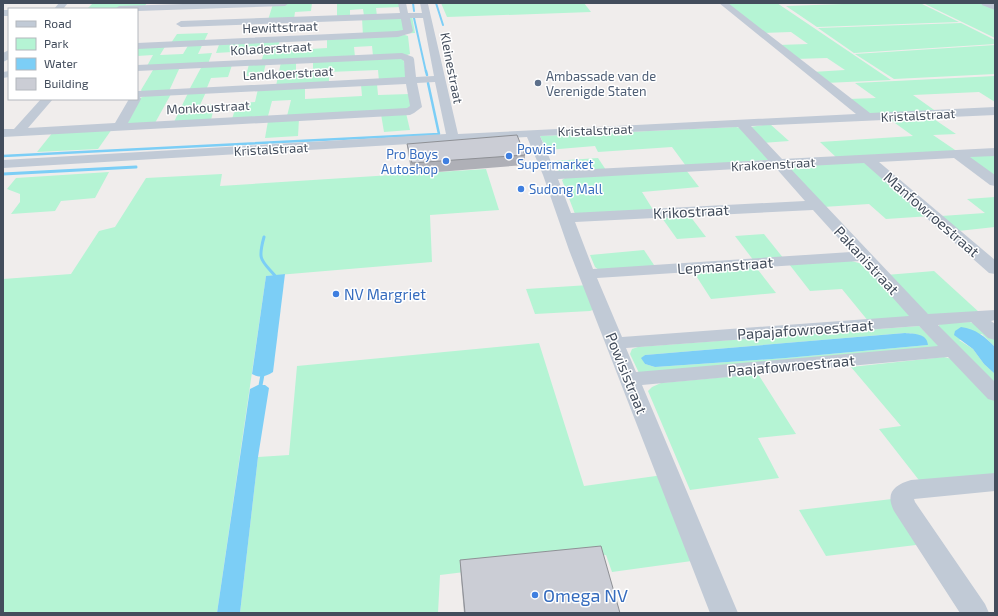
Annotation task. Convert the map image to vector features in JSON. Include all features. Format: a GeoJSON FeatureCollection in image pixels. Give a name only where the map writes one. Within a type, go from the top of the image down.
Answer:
{"type":"FeatureCollection","features":[{"type":"Feature","properties":{"kind":"street"},"geometry":{"type":"LineString","coordinates":[[138,8],[285,3]]}},
{"type":"Feature","properties":{"kind":"street"},"geometry":{"type":"LineString","coordinates":[[402,3],[404,16]]}},
{"type":"Feature","properties":{"kind":"street","name":"Kleinestraat"},"geometry":{"type":"LineString","coordinates":[[424,3],[433,40],[439,79],[453,138]]}},
{"type":"Feature","properties":{"kind":"street"},"geometry":{"type":"LineString","coordinates":[[723,3],[868,117]]}},
{"type":"Feature","properties":{"kind":"street"},"geometry":{"type":"LineString","coordinates":[[985,3],[995,7]]}},
{"type":"Feature","properties":{"kind":"street"},"geometry":{"type":"LineString","coordinates":[[168,44],[192,6]]}},
{"type":"Feature","properties":{"kind":"street"},"geometry":{"type":"LineString","coordinates":[[181,24],[426,15]]}},
{"type":"Feature","properties":{"kind":"street","name":"Hewittstraat"},"geometry":{"type":"LineString","coordinates":[[138,46],[398,34],[408,31],[404,16]]}},
{"type":"Feature","properties":{"kind":"street","name":"Koladerstraat"},"geometry":{"type":"LineString","coordinates":[[138,68],[406,57],[410,59],[411,81]]}},
{"type":"Feature","properties":{"kind":"street"},"geometry":{"type":"LineString","coordinates":[[138,93],[154,68]]}},
{"type":"Feature","properties":{"kind":"street","name":"Landkoerstraat"},"geometry":{"type":"LineString","coordinates":[[138,96],[439,79]]}},
{"type":"Feature","properties":{"kind":"street","name":"Monkoustraat"},"geometry":{"type":"LineString","coordinates":[[3,133],[410,111],[416,107],[411,81]]}},
{"type":"Feature","properties":{"kind":"street"},"geometry":{"type":"LineString","coordinates":[[18,132],[46,100]]}},
{"type":"Feature","properties":{"kind":"street"},"geometry":{"type":"LineString","coordinates":[[120,126],[134,100]]}},
{"type":"Feature","properties":{"kind":"street","name":"Kristalstraat"},"geometry":{"type":"LineString","coordinates":[[3,164],[532,133],[995,111]]}},
{"type":"Feature","properties":{"kind":"street"},"geometry":{"type":"LineString","coordinates":[[981,112],[995,120]]}},
{"type":"Feature","properties":{"kind":"street","name":"Pakanistraat"},"geometry":{"type":"LineString","coordinates":[[742,124],[777,164],[952,351],[995,394]]}},
{"type":"Feature","properties":{"kind":"street","name":"Powisistraat"},"geometry":{"type":"LineString","coordinates":[[532,133],[550,174],[565,218],[587,274],[724,613]]}},
{"type":"Feature","properties":{"kind":"street","name":"Krakoenstraat"},"geometry":{"type":"LineString","coordinates":[[550,174],[777,164],[995,152]]}},
{"type":"Feature","properties":{"kind":"street"},"geometry":{"type":"LineString","coordinates":[[957,154],[995,182]]}},
{"type":"Feature","properties":{"kind":"street","name":"Manfowroestraat"},"geometry":{"type":"LineString","coordinates":[[868,159],[995,269]]}},
{"type":"Feature","properties":{"kind":"street","name":"Krikostraat"},"geometry":{"type":"LineString","coordinates":[[565,218],[817,205]]}},
{"type":"Feature","properties":{"kind":"street","name":"Lepmanstraat"},"geometry":{"type":"LineString","coordinates":[[587,274],[864,256]]}},
{"type":"Feature","properties":{"kind":"street","name":"Papajafowroestraat"},"geometry":{"type":"LineString","coordinates":[[615,343],[995,315]]}},
{"type":"Feature","properties":{"kind":"street"},"geometry":{"type":"LineString","coordinates":[[976,317],[995,334]]}},
{"type":"Feature","properties":{"kind":"street","name":"Paajafowroestraat"},"geometry":{"type":"LineString","coordinates":[[629,379],[952,351]]}},
{"type":"Feature","properties":{"kind":"street"},"geometry":{"type":"LineString","coordinates":[[975,613],[903,504],[902,495],[911,489],[995,482]]}},
{"type":"Feature","properties":{"kind":"green space"},"geometry":{"type":"Polygon","coordinates":[[[93,3],[147,3],[144,7],[88,8],[93,3]]]}},
{"type":"Feature","properties":{"kind":"green space"},"geometry":{"type":"Polygon","coordinates":[[[312,3],[311,11],[295,12],[294,19],[268,20],[273,4],[312,3]]]}},
{"type":"Feature","properties":{"kind":"green space"},"geometry":{"type":"Polygon","coordinates":[[[337,3],[401,3],[401,7],[376,8],[377,16],[364,16],[363,9],[350,10],[350,17],[337,17],[337,3]]]}},
{"type":"Feature","properties":{"kind":"green space"},"geometry":{"type":"Polygon","coordinates":[[[441,3],[584,3],[591,12],[447,17],[441,3]]]}},
{"type":"Feature","properties":{"kind":"green space"},"geometry":{"type":"Polygon","coordinates":[[[725,3],[777,3],[891,80],[825,83],[812,72],[845,70],[827,58],[795,59],[778,45],[808,44],[791,32],[762,33],[725,3]]]}},
{"type":"Feature","properties":{"kind":"green space"},"geometry":{"type":"Polygon","coordinates":[[[920,3],[959,22],[817,27],[786,6],[920,3]]]}},
{"type":"Feature","properties":{"kind":"green space"},"geometry":{"type":"Polygon","coordinates":[[[923,3],[984,3],[995,8],[995,38],[923,3]]]}},
{"type":"Feature","properties":{"kind":"green space"},"geometry":{"type":"Polygon","coordinates":[[[412,16],[415,33],[363,36],[362,18],[412,16]]]}},
{"type":"Feature","properties":{"kind":"green space"},"geometry":{"type":"Polygon","coordinates":[[[961,23],[995,40],[995,44],[854,53],[818,28],[961,23]]]}},
{"type":"Feature","properties":{"kind":"green space"},"geometry":{"type":"Polygon","coordinates":[[[208,33],[198,54],[212,53],[208,64],[147,66],[153,55],[138,56],[138,46],[166,45],[160,55],[183,54],[189,44],[171,43],[177,34],[208,33]]]}},
{"type":"Feature","properties":{"kind":"green space"},"geometry":{"type":"Polygon","coordinates":[[[408,36],[410,54],[407,55],[373,56],[372,46],[354,47],[355,57],[261,62],[265,50],[216,53],[220,42],[280,40],[277,51],[327,48],[327,38],[408,36]]]}},
{"type":"Feature","properties":{"kind":"green space"},"geometry":{"type":"Polygon","coordinates":[[[995,45],[995,74],[894,79],[855,54],[995,45]]]}},
{"type":"Feature","properties":{"kind":"green space"},"geometry":{"type":"Polygon","coordinates":[[[403,58],[408,78],[379,81],[378,70],[329,72],[329,83],[276,86],[281,62],[296,62],[296,74],[313,73],[313,61],[403,58]]]}},
{"type":"Feature","properties":{"kind":"green space"},"geometry":{"type":"Polygon","coordinates":[[[266,63],[263,75],[246,76],[249,64],[266,63]]]}},
{"type":"Feature","properties":{"kind":"green space"},"geometry":{"type":"Polygon","coordinates":[[[232,65],[228,77],[211,78],[206,90],[189,90],[202,66],[232,65]]]}},
{"type":"Feature","properties":{"kind":"green space"},"geometry":{"type":"Polygon","coordinates":[[[180,67],[169,91],[142,92],[141,90],[153,70],[180,67]]]}},
{"type":"Feature","properties":{"kind":"green space"},"geometry":{"type":"Polygon","coordinates":[[[995,76],[995,102],[979,92],[913,95],[937,112],[870,115],[848,99],[876,98],[855,83],[995,76]]]}},
{"type":"Feature","properties":{"kind":"green space"},"geometry":{"type":"Polygon","coordinates":[[[377,84],[378,95],[410,94],[412,106],[406,109],[287,116],[291,100],[272,101],[268,116],[232,119],[237,103],[255,102],[258,89],[305,87],[305,99],[362,96],[361,85],[377,84]]]}},
{"type":"Feature","properties":{"kind":"green space"},"geometry":{"type":"Polygon","coordinates":[[[206,92],[200,105],[215,104],[211,120],[174,122],[188,93],[206,92]]]}},
{"type":"Feature","properties":{"kind":"green space"},"geometry":{"type":"Polygon","coordinates":[[[171,94],[155,123],[127,124],[140,98],[145,96],[171,94]]]}},
{"type":"Feature","properties":{"kind":"green space"},"geometry":{"type":"Polygon","coordinates":[[[406,113],[410,130],[384,132],[381,114],[406,113]]]}},
{"type":"Feature","properties":{"kind":"green space"},"geometry":{"type":"Polygon","coordinates":[[[928,115],[956,134],[933,135],[958,152],[838,159],[820,142],[913,136],[888,118],[928,115]]]}},
{"type":"Feature","properties":{"kind":"green space"},"geometry":{"type":"Polygon","coordinates":[[[299,119],[298,136],[265,138],[268,121],[299,119]]]}},
{"type":"Feature","properties":{"kind":"green space"},"geometry":{"type":"Polygon","coordinates":[[[770,124],[789,141],[762,143],[750,127],[770,124]]]}},
{"type":"Feature","properties":{"kind":"green space"},"geometry":{"type":"Polygon","coordinates":[[[740,128],[769,160],[686,166],[672,147],[598,152],[595,146],[547,150],[540,136],[740,128]]]}},
{"type":"Feature","properties":{"kind":"green space"},"geometry":{"type":"Polygon","coordinates":[[[112,129],[98,149],[37,152],[53,132],[112,129]]]}},
{"type":"Feature","properties":{"kind":"green space"},"geometry":{"type":"Polygon","coordinates":[[[995,154],[995,179],[965,156],[995,154]]]}},
{"type":"Feature","properties":{"kind":"green space"},"geometry":{"type":"Polygon","coordinates":[[[598,158],[606,170],[562,172],[557,170],[553,161],[598,158]]]}},
{"type":"Feature","properties":{"kind":"green space"},"geometry":{"type":"Polygon","coordinates":[[[862,161],[931,216],[886,219],[869,204],[823,207],[787,166],[862,161]]]}},
{"type":"Feature","properties":{"kind":"green space"},"geometry":{"type":"Polygon","coordinates":[[[486,169],[499,210],[430,215],[432,262],[266,276],[217,613],[3,613],[3,279],[71,274],[99,231],[115,227],[146,178],[222,174],[220,186],[486,169]]]}},
{"type":"Feature","properties":{"kind":"green space"},"geometry":{"type":"Polygon","coordinates":[[[686,170],[699,187],[642,192],[655,213],[575,214],[562,180],[565,178],[686,170]]]}},
{"type":"Feature","properties":{"kind":"green space"},"geometry":{"type":"Polygon","coordinates":[[[109,172],[95,198],[61,201],[55,211],[11,214],[20,202],[20,194],[7,189],[16,178],[109,172]]]}},
{"type":"Feature","properties":{"kind":"green space"},"geometry":{"type":"Polygon","coordinates":[[[995,197],[995,227],[958,231],[941,216],[985,213],[967,199],[995,197]]]}},
{"type":"Feature","properties":{"kind":"green space"},"geometry":{"type":"Polygon","coordinates":[[[690,216],[706,237],[677,239],[662,218],[690,216]]]}},
{"type":"Feature","properties":{"kind":"green space"},"geometry":{"type":"Polygon","coordinates":[[[764,234],[784,259],[754,261],[735,236],[764,234]]]}},
{"type":"Feature","properties":{"kind":"green space"},"geometry":{"type":"Polygon","coordinates":[[[644,250],[656,268],[599,270],[595,267],[590,255],[644,250]]]}},
{"type":"Feature","properties":{"kind":"green space"},"geometry":{"type":"Polygon","coordinates":[[[848,260],[866,265],[910,316],[908,318],[869,322],[842,289],[810,291],[789,264],[848,260]]]}},
{"type":"Feature","properties":{"kind":"green space"},"geometry":{"type":"Polygon","coordinates":[[[755,266],[776,293],[711,299],[693,271],[755,266]]]}},
{"type":"Feature","properties":{"kind":"green space"},"geometry":{"type":"Polygon","coordinates":[[[934,271],[980,313],[933,316],[925,313],[886,275],[934,271]]]}},
{"type":"Feature","properties":{"kind":"green space"},"geometry":{"type":"Polygon","coordinates":[[[589,285],[595,309],[590,311],[535,314],[526,289],[589,285]]]}},
{"type":"Feature","properties":{"kind":"green space"},"geometry":{"type":"Polygon","coordinates":[[[970,322],[977,325],[995,339],[995,347],[982,334],[959,340],[973,349],[984,364],[995,374],[995,389],[939,328],[939,325],[943,323],[970,322]]]}},
{"type":"Feature","properties":{"kind":"green space"},"geometry":{"type":"Polygon","coordinates":[[[919,326],[940,347],[639,373],[630,354],[632,349],[638,347],[919,326]],[[905,333],[645,355],[642,358],[645,364],[655,367],[786,358],[928,345],[916,334],[905,333]]]}},
{"type":"Feature","properties":{"kind":"green space"},"geometry":{"type":"Polygon","coordinates":[[[539,343],[584,486],[663,475],[699,560],[612,572],[606,555],[440,575],[438,613],[240,613],[258,457],[289,455],[297,366],[539,343]]]}},
{"type":"Feature","properties":{"kind":"green space"},"geometry":{"type":"Polygon","coordinates":[[[944,357],[952,359],[995,400],[995,478],[922,484],[879,429],[901,426],[851,367],[944,357]]]}},
{"type":"Feature","properties":{"kind":"green space"},"geometry":{"type":"Polygon","coordinates":[[[758,374],[796,434],[758,438],[779,478],[690,490],[648,391],[652,387],[661,383],[758,374]]]}},
{"type":"Feature","properties":{"kind":"green space"},"geometry":{"type":"Polygon","coordinates":[[[892,499],[924,544],[826,556],[799,510],[892,499]]]}},
{"type":"Feature","properties":{"kind":"water"},"geometry":{"type":"Polygon","coordinates":[[[285,274],[273,372],[265,376],[258,376],[252,374],[266,276],[285,274]]]}},
{"type":"Feature","properties":{"kind":"water"},"geometry":{"type":"Polygon","coordinates":[[[961,327],[971,329],[980,334],[995,347],[995,374],[984,364],[973,349],[954,335],[955,331],[961,327]]]}},
{"type":"Feature","properties":{"kind":"water"},"geometry":{"type":"Polygon","coordinates":[[[905,333],[923,336],[928,345],[786,358],[655,367],[645,364],[641,358],[645,355],[905,333]]]}},
{"type":"Feature","properties":{"kind":"water"},"geometry":{"type":"Polygon","coordinates":[[[258,385],[265,385],[269,388],[258,457],[240,613],[217,613],[250,389],[258,385]]]}},
{"type":"Feature","properties":{"kind":"building"},"geometry":{"type":"Polygon","coordinates":[[[517,135],[525,155],[412,163],[407,144],[517,135]]]}},
{"type":"Feature","properties":{"kind":"building","name":"Omega NV"},"geometry":{"type":"Polygon","coordinates":[[[601,546],[620,613],[465,613],[460,560],[601,546]]]}},
{"type":"Feature","properties":{"kind":"waterway"},"geometry":{"type":"LineString","coordinates":[[413,3],[414,11]]}},
{"type":"Feature","properties":{"kind":"waterway"},"geometry":{"type":"LineString","coordinates":[[436,3],[443,25]]}},
{"type":"Feature","properties":{"kind":"waterway"},"geometry":{"type":"LineString","coordinates":[[414,18],[426,72]]}},
{"type":"Feature","properties":{"kind":"waterway"},"geometry":{"type":"LineString","coordinates":[[426,71],[427,75]]}},
{"type":"Feature","properties":{"kind":"waterway"},"geometry":{"type":"LineString","coordinates":[[3,156],[439,134],[428,83]]}},
{"type":"Feature","properties":{"kind":"waterway"},"geometry":{"type":"LineString","coordinates":[[3,174],[136,167]]}},
{"type":"Feature","properties":{"kind":"waterway"},"geometry":{"type":"LineString","coordinates":[[264,237],[261,251],[262,260],[277,278]]}},
{"type":"Feature","properties":{"kind":"waterway"},"geometry":{"type":"LineString","coordinates":[[260,388],[263,372]]}},
{"type":"Feature","properties":{"kind":"place","name":"Ambassade van de Verenigde Staten"},"geometry":{"type":"Point","coordinates":[538,83]}},
{"type":"Feature","properties":{"kind":"place","name":"Powisi Supermarket"},"geometry":{"type":"Point","coordinates":[509,156]}},
{"type":"Feature","properties":{"kind":"place","name":"Pro Boys Autoshop"},"geometry":{"type":"Point","coordinates":[446,161]}},
{"type":"Feature","properties":{"kind":"place","name":"Sudong Mall"},"geometry":{"type":"Point","coordinates":[521,189]}},
{"type":"Feature","properties":{"kind":"place","name":"NV Margriet"},"geometry":{"type":"Point","coordinates":[336,294]}},
{"type":"Feature","properties":{"kind":"place","name":"Omega NV"},"geometry":{"type":"Point","coordinates":[535,595]}}]}
